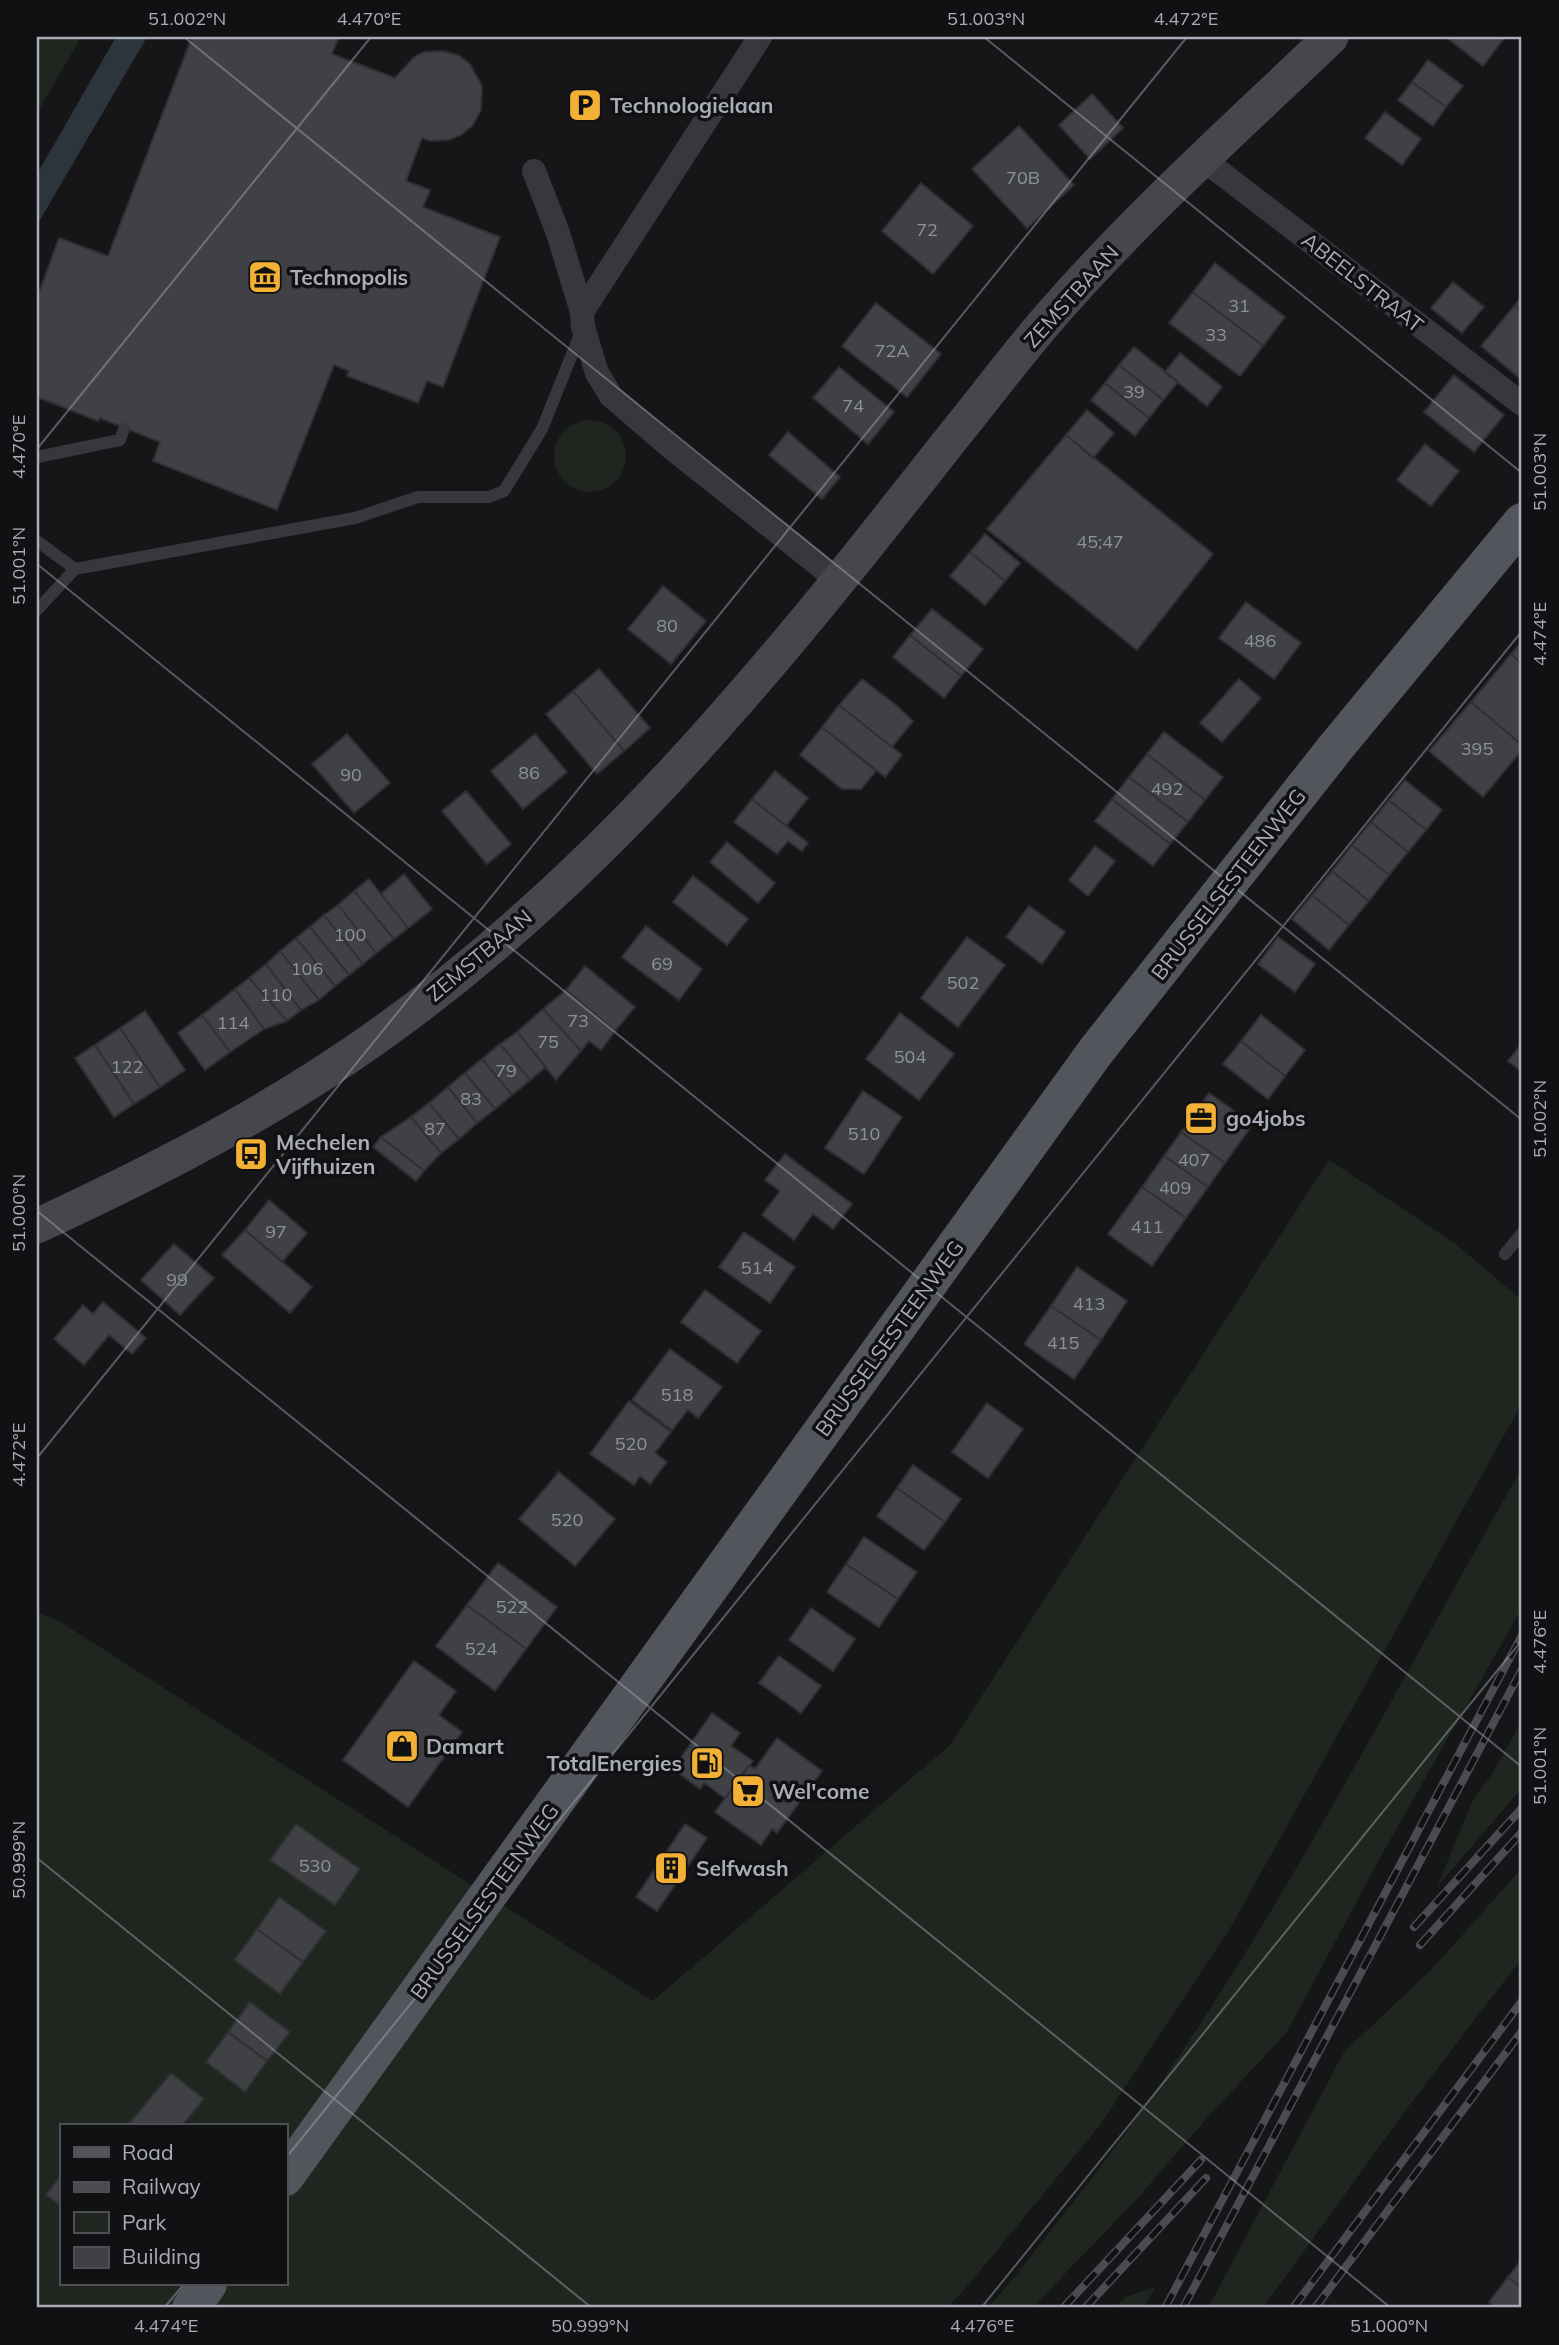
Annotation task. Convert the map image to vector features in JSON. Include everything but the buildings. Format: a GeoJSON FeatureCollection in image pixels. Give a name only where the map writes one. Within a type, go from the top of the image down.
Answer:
{"type":"FeatureCollection","features":[{"type":"Feature","properties":{"kind":"main road","name":"BRUSSELSESTEENWEG"},"geometry":{"type":"LineString","coordinates":[[287,2174],[1096,1051],[1336,747],[1522,522]]}},
{"type":"Feature","properties":{"kind":"main road"},"geometry":{"type":"LineString","coordinates":[[191,2308],[207,2286]]}},
{"type":"Feature","properties":{"kind":"street"},"geometry":{"type":"LineString","coordinates":[[583,319],[760,37]]}},
{"type":"Feature","properties":{"kind":"street","name":"ZEMSTBAAN"},"geometry":{"type":"LineString","coordinates":[[37,1226],[137,1177],[292,1092],[368,1043],[432,994],[548,897],[619,829],[724,716],[839,581],[1046,321],[1166,194],[1331,37]]}},
{"type":"Feature","properties":{"kind":"street","name":"ABEELSTRAAT"},"geometry":{"type":"LineString","coordinates":[[1204,159],[1522,404]]}},
{"type":"Feature","properties":{"kind":"street"},"geometry":{"type":"LineString","coordinates":[[534,171],[558,233],[597,373],[611,396],[668,445],[839,581]]}},
{"type":"Feature","properties":{"kind":"lane"},"geometry":{"type":"LineString","coordinates":[[37,610],[75,569],[355,518],[418,497],[489,497],[504,491],[542,429],[583,319]]}},
{"type":"Feature","properties":{"kind":"lane"},"geometry":{"type":"LineString","coordinates":[[37,457],[120,440],[124,429]]}},
{"type":"Feature","properties":{"kind":"lane"},"geometry":{"type":"LineString","coordinates":[[37,541],[75,569]]}},
{"type":"Feature","properties":{"kind":"lane"},"geometry":{"type":"LineString","coordinates":[[1505,1254],[1522,1233]]}},
{"type":"Feature","properties":{"kind":"green space"},"geometry":{"type":"Polygon","coordinates":[[[37,37],[81,37],[37,113],[37,37]]]}},
{"type":"Feature","properties":{"kind":"green space"},"geometry":{"type":"Polygon","coordinates":[[[597,420],[616,430],[624,442],[624,470],[616,482],[604,490],[583,492],[564,482],[556,470],[554,449],[564,430],[576,422],[597,420]]]}},
{"type":"Feature","properties":{"kind":"green space"},"geometry":{"type":"Polygon","coordinates":[[[1329,1160],[1453,1242],[1522,1300],[1522,1403],[1232,1925],[1101,2124],[947,2308],[37,2308],[37,1612],[59,1621],[653,2001],[950,1745],[1329,1160]]]}},
{"type":"Feature","properties":{"kind":"green space"},"geometry":{"type":"Polygon","coordinates":[[[1522,1468],[1522,1608],[1381,1856],[1287,2032],[1136,2200],[1032,2308],[987,2308],[1133,2123],[1253,1941],[1522,1468]]]}},
{"type":"Feature","properties":{"kind":"green space"},"geometry":{"type":"Polygon","coordinates":[[[1522,1721],[1522,1788],[1437,1887],[1473,1799],[1492,1774],[1522,1721]]]}},
{"type":"Feature","properties":{"kind":"green space"},"geometry":{"type":"Polygon","coordinates":[[[1522,1868],[1522,1958],[1402,2115],[1263,2308],[1208,2308],[1344,2052],[1432,1969],[1522,1868]]]}},
{"type":"Feature","properties":{"kind":"green space"},"geometry":{"type":"Polygon","coordinates":[[[1155,2287],[1144,2308],[1114,2308],[1126,2297],[1155,2287]]]}},
{"type":"Feature","properties":{"kind":"shaded area"},"geometry":{"type":"Polygon","coordinates":[[[116,37],[147,37],[37,225],[37,174],[116,37]]]}},
{"type":"Feature","properties":{"kind":"railway"},"geometry":{"type":"LineString","coordinates":[[1165,2308],[1522,1635]]}},
{"type":"Feature","properties":{"kind":"railway"},"geometry":{"type":"LineString","coordinates":[[1183,2308],[1522,1669]]}},
{"type":"Feature","properties":{"kind":"railway"},"geometry":{"type":"LineString","coordinates":[[1414,1927],[1522,1808]]}},
{"type":"Feature","properties":{"kind":"railway"},"geometry":{"type":"LineString","coordinates":[[1420,1945],[1522,1832]]}},
{"type":"Feature","properties":{"kind":"railway"},"geometry":{"type":"LineString","coordinates":[[1293,2308],[1522,2001]]}},
{"type":"Feature","properties":{"kind":"railway"},"geometry":{"type":"LineString","coordinates":[[1315,2308],[1522,2031]]}},
{"type":"Feature","properties":{"kind":"railway"},"geometry":{"type":"LineString","coordinates":[[1063,2308],[1201,2160]]}},
{"type":"Feature","properties":{"kind":"railway"},"geometry":{"type":"LineString","coordinates":[[1085,2308],[1206,2178]]}},
{"type":"Feature","properties":{"kind":"place","name":"Technologielaan"},"geometry":{"type":"Point","coordinates":[585,105]}},
{"type":"Feature","properties":{"kind":"place","name":"Technopolis"},"geometry":{"type":"Point","coordinates":[265,277]}},
{"type":"Feature","properties":{"kind":"place","name":"go4jobs"},"geometry":{"type":"Point","coordinates":[1201,1118]}},
{"type":"Feature","properties":{"kind":"place","name":"Mechelen Vijfhuizen"},"geometry":{"type":"Point","coordinates":[251,1154]}},
{"type":"Feature","properties":{"kind":"place","name":"Damart"},"geometry":{"type":"Point","coordinates":[402,1746]}},
{"type":"Feature","properties":{"kind":"place","name":"TotalEnergies"},"geometry":{"type":"Point","coordinates":[707,1763]}},
{"type":"Feature","properties":{"kind":"place","name":"Wel'come"},"geometry":{"type":"Point","coordinates":[748,1791]}},
{"type":"Feature","properties":{"kind":"place","name":"Selfwash"},"geometry":{"type":"Point","coordinates":[671,1868]}}]}
